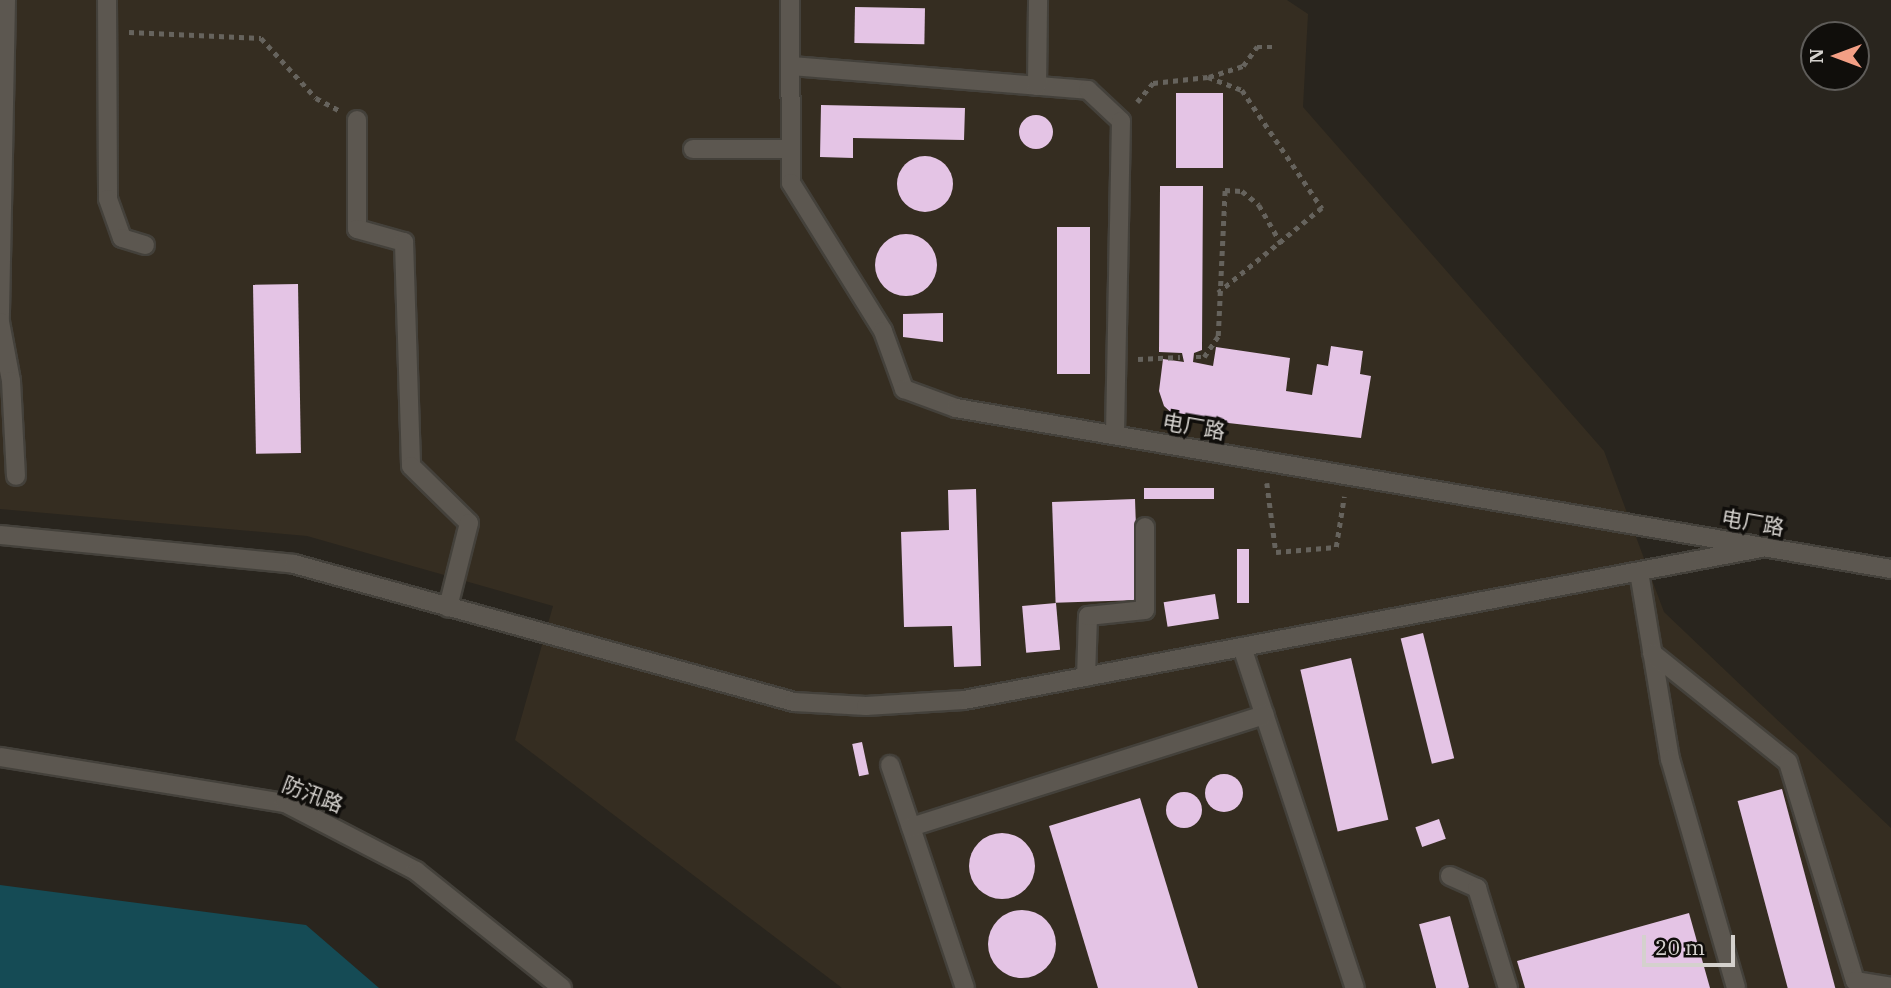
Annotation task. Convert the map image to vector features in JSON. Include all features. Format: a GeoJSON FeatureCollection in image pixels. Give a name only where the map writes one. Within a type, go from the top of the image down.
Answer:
{"type":"FeatureCollection","features":[{"type":"Feature","properties":{"kind":"street"},"geometry":{"type":"LineString","coordinates":[[6,0],[2,99],[0,322],[12,381],[16,476]]}},
{"type":"Feature","properties":{"kind":"street"},"geometry":{"type":"LineString","coordinates":[[107,0],[108,199],[122,238],[145,245]]}},
{"type":"Feature","properties":{"kind":"street","name":"电厂路"},"geometry":{"type":"LineString","coordinates":[[790,0],[791,183],[883,331],[904,389],[956,408],[1891,569]]}},
{"type":"Feature","properties":{"kind":"street"},"geometry":{"type":"LineString","coordinates":[[1037,86],[1038,0]]}},
{"type":"Feature","properties":{"kind":"street"},"geometry":{"type":"LineString","coordinates":[[790,66],[1088,90],[1121,121],[1115,435]]}},
{"type":"Feature","properties":{"kind":"street"},"geometry":{"type":"LineString","coordinates":[[357,120],[357,229],[404,242],[411,466],[469,523],[448,607]]}},
{"type":"Feature","properties":{"kind":"street"},"geometry":{"type":"LineString","coordinates":[[693,149],[790,149]]}},
{"type":"Feature","properties":{"kind":"street"},"geometry":{"type":"LineString","coordinates":[[1086,677],[1088,616],[1145,610],[1145,527]]}},
{"type":"Feature","properties":{"kind":"street"},"geometry":{"type":"LineString","coordinates":[[0,535],[294,564],[794,702],[866,706],[964,700],[1766,547]]}},
{"type":"Feature","properties":{"kind":"street"},"geometry":{"type":"LineString","coordinates":[[1639,572],[1670,759],[1736,988]]}},
{"type":"Feature","properties":{"kind":"street"},"geometry":{"type":"LineString","coordinates":[[1242,647],[1355,988]]}},
{"type":"Feature","properties":{"kind":"street"},"geometry":{"type":"LineString","coordinates":[[1652,653],[1788,762],[1856,981],[1891,987]]}},
{"type":"Feature","properties":{"kind":"street"},"geometry":{"type":"LineString","coordinates":[[911,827],[1265,715]]}},
{"type":"Feature","properties":{"kind":"street","name":"防汛路"},"geometry":{"type":"LineString","coordinates":[[0,757],[285,803],[416,871],[562,988]]}},
{"type":"Feature","properties":{"kind":"street"},"geometry":{"type":"LineString","coordinates":[[890,765],[965,988]]}},
{"type":"Feature","properties":{"kind":"street"},"geometry":{"type":"LineString","coordinates":[[1450,876],[1477,888],[1508,988]]}},
{"type":"Feature","properties":{"kind":"path"},"geometry":{"type":"LineString","coordinates":[[107,32],[261,38],[316,98],[357,120]]}},
{"type":"Feature","properties":{"kind":"path"},"geometry":{"type":"LineString","coordinates":[[1121,121],[1153,83],[1208,77],[1243,66],[1257,47],[1274,47]]}},
{"type":"Feature","properties":{"kind":"path"},"geometry":{"type":"LineString","coordinates":[[1208,77],[1242,90],[1322,208],[1282,245],[1218,293]]}},
{"type":"Feature","properties":{"kind":"path"},"geometry":{"type":"LineString","coordinates":[[1196,357],[1204,357],[1218,336],[1225,190],[1242,191],[1259,205],[1282,245]]}},
{"type":"Feature","properties":{"kind":"path"},"geometry":{"type":"LineString","coordinates":[[1116,362],[1180,357]]}},
{"type":"Feature","properties":{"kind":"path"},"geometry":{"type":"LineString","coordinates":[[1270,462],[1266,486],[1276,552],[1336,547],[1348,475]]}},
{"type":"Feature","properties":{"kind":"shaded area"},"geometry":{"type":"Polygon","coordinates":[[[0,0],[1287,0],[1308,14],[1303,107],[1604,451],[1664,612],[1891,828],[1891,988],[842,988],[515,740],[553,606],[307,536],[0,509],[0,0]]]}},
{"type":"Feature","properties":{"kind":"water"},"geometry":{"type":"Polygon","coordinates":[[[0,885],[306,925],[379,988],[0,988],[0,885]]]}},
{"type":"Feature","properties":{"kind":"building"},"geometry":{"type":"Polygon","coordinates":[[[855,7],[925,8],[924,44],[854,43],[855,7]]]}},
{"type":"Feature","properties":{"kind":"building"},"geometry":{"type":"Polygon","coordinates":[[[1176,93],[1223,93],[1223,168],[1176,168],[1176,93]]]}},
{"type":"Feature","properties":{"kind":"building"},"geometry":{"type":"Polygon","coordinates":[[[821,105],[965,108],[964,140],[853,138],[853,158],[820,157],[821,105]]]}},
{"type":"Feature","properties":{"kind":"building"},"geometry":{"type":"Polygon","coordinates":[[[1036,115],[1048,120],[1053,132],[1048,144],[1036,149],[1024,144],[1019,132],[1024,120],[1036,115]]]}},
{"type":"Feature","properties":{"kind":"building"},"geometry":{"type":"Polygon","coordinates":[[[919,156],[931,156],[941,160],[949,168],[953,184],[949,200],[941,208],[931,212],[919,212],[909,208],[901,200],[897,190],[897,178],[901,168],[909,160],[919,156]]]}},
{"type":"Feature","properties":{"kind":"building"},"geometry":{"type":"Polygon","coordinates":[[[1160,186],[1203,186],[1202,350],[1194,353],[1193,362],[1213,366],[1216,347],[1290,358],[1286,391],[1312,395],[1317,364],[1328,366],[1331,346],[1363,351],[1360,374],[1371,376],[1361,438],[1176,417],[1164,406],[1159,391],[1163,359],[1184,362],[1182,353],[1159,352],[1160,186]]]}},
{"type":"Feature","properties":{"kind":"building"},"geometry":{"type":"Polygon","coordinates":[[[1057,227],[1090,227],[1090,374],[1057,374],[1057,227]]]}},
{"type":"Feature","properties":{"kind":"building"},"geometry":{"type":"Polygon","coordinates":[[[900,234],[912,234],[928,243],[935,253],[935,277],[928,287],[912,296],[900,296],[889,291],[880,282],[875,271],[875,259],[880,248],[889,239],[900,234]]]}},
{"type":"Feature","properties":{"kind":"building"},"geometry":{"type":"Polygon","coordinates":[[[298,284],[301,453],[256,454],[253,285],[298,284]]]}},
{"type":"Feature","properties":{"kind":"building"},"geometry":{"type":"Polygon","coordinates":[[[943,313],[943,342],[903,337],[903,314],[943,313]]]}},
{"type":"Feature","properties":{"kind":"building"},"geometry":{"type":"Polygon","coordinates":[[[1144,488],[1214,488],[1214,499],[1144,499],[1144,488]]]}},
{"type":"Feature","properties":{"kind":"building"},"geometry":{"type":"Polygon","coordinates":[[[976,489],[981,666],[954,667],[952,626],[904,627],[901,532],[949,530],[948,490],[976,489]]]}},
{"type":"Feature","properties":{"kind":"building"},"geometry":{"type":"Polygon","coordinates":[[[1135,499],[1139,600],[1056,603],[1052,502],[1135,499]]]}},
{"type":"Feature","properties":{"kind":"building"},"geometry":{"type":"Polygon","coordinates":[[[1237,549],[1249,549],[1249,603],[1237,603],[1237,549]]]}},
{"type":"Feature","properties":{"kind":"building"},"geometry":{"type":"Polygon","coordinates":[[[1215,594],[1219,619],[1168,627],[1164,602],[1215,594]]]}},
{"type":"Feature","properties":{"kind":"building"},"geometry":{"type":"Polygon","coordinates":[[[1056,603],[1060,650],[1026,653],[1022,606],[1056,603]]]}},
{"type":"Feature","properties":{"kind":"building"},"geometry":{"type":"Polygon","coordinates":[[[1423,633],[1454,758],[1432,764],[1401,639],[1423,633]]]}},
{"type":"Feature","properties":{"kind":"building"},"geometry":{"type":"Polygon","coordinates":[[[1351,658],[1388,820],[1338,831],[1300,670],[1351,658]]]}},
{"type":"Feature","properties":{"kind":"building"},"geometry":{"type":"Polygon","coordinates":[[[862,742],[869,774],[859,776],[852,744],[862,742]]]}},
{"type":"Feature","properties":{"kind":"building"},"geometry":{"type":"Polygon","coordinates":[[[1224,774],[1237,780],[1243,793],[1237,806],[1224,812],[1211,806],[1205,793],[1211,780],[1224,774]]]}},
{"type":"Feature","properties":{"kind":"building"},"geometry":{"type":"Polygon","coordinates":[[[1782,789],[1835,988],[1788,988],[1738,801],[1782,789]]]}},
{"type":"Feature","properties":{"kind":"building"},"geometry":{"type":"Polygon","coordinates":[[[1184,792],[1197,797],[1202,810],[1197,823],[1184,828],[1171,823],[1166,810],[1171,797],[1184,792]]]}},
{"type":"Feature","properties":{"kind":"building"},"geometry":{"type":"Polygon","coordinates":[[[1140,798],[1198,988],[1098,988],[1049,826],[1140,798]]]}},
{"type":"Feature","properties":{"kind":"building"},"geometry":{"type":"Polygon","coordinates":[[[1439,819],[1446,839],[1422,847],[1415,827],[1439,819]]]}},
{"type":"Feature","properties":{"kind":"building"},"geometry":{"type":"Polygon","coordinates":[[[995,833],[1009,833],[1021,838],[1030,847],[1035,866],[1033,879],[1026,890],[1009,899],[995,899],[983,894],[974,885],[969,873],[969,859],[974,847],[983,838],[995,833]]]}},
{"type":"Feature","properties":{"kind":"building"},"geometry":{"type":"Polygon","coordinates":[[[1029,910],[1050,925],[1056,937],[1054,957],[1046,968],[1029,978],[1015,978],[998,968],[990,957],[988,937],[998,920],[1009,912],[1029,910]]]}},
{"type":"Feature","properties":{"kind":"building"},"geometry":{"type":"Polygon","coordinates":[[[1689,913],[1710,988],[1525,988],[1517,961],[1689,913]]]}},
{"type":"Feature","properties":{"kind":"building"},"geometry":{"type":"Polygon","coordinates":[[[1450,916],[1469,987],[1436,988],[1419,924],[1450,916]]]}}]}
